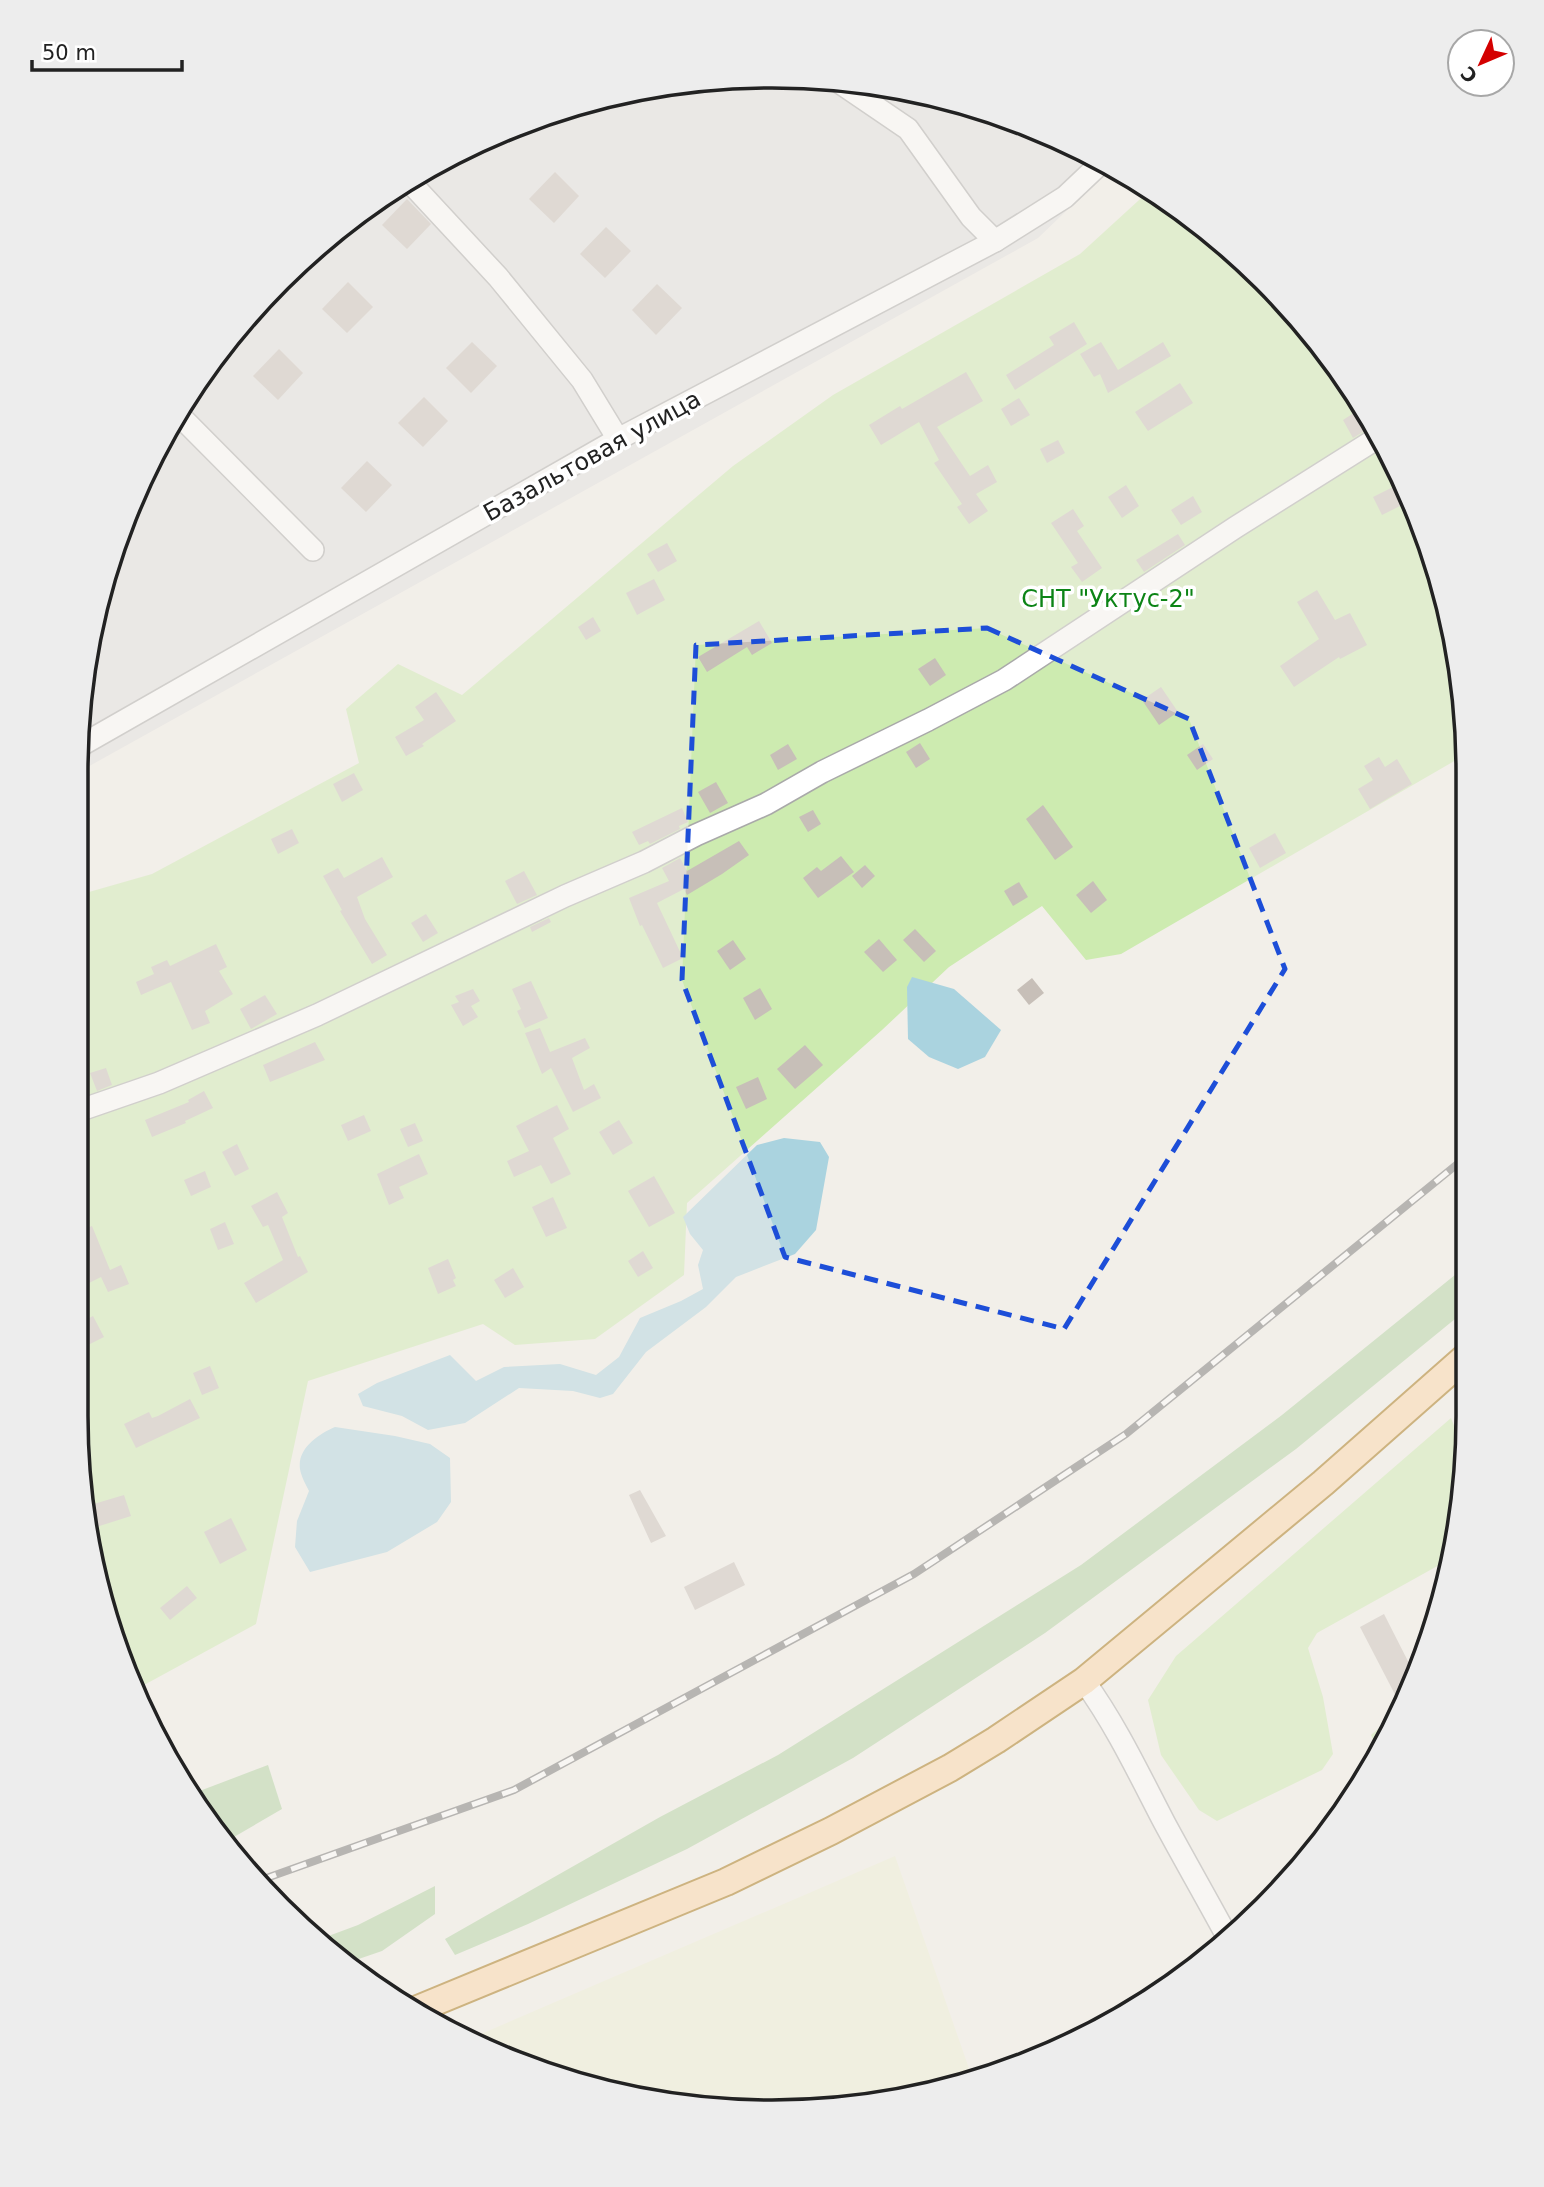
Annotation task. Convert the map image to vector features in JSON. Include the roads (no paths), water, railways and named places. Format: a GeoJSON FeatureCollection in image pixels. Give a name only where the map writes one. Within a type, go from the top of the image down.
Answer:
{"type":"FeatureCollection","features":[{"type":"Feature","properties":{"kind":"main road"},"geometry":{"type":"LineString","coordinates":[[426,2006],[726,1882],[831,1831],[996,1741],[1084,1681],[1323,1483],[1456,1366]]}},
{"type":"Feature","properties":{"kind":"street"},"geometry":{"type":"LineString","coordinates":[[854,92],[908,129],[971,217],[995,242]]}},
{"type":"Feature","properties":{"kind":"street","name":"Базальтовая улица"},"geometry":{"type":"LineString","coordinates":[[89,741],[618,439],[995,242],[1065,197],[1095,169]]}},
{"type":"Feature","properties":{"kind":"street"},"geometry":{"type":"LineString","coordinates":[[416,188],[498,277],[582,380],[618,439]]}},
{"type":"Feature","properties":{"kind":"street"},"geometry":{"type":"LineString","coordinates":[[185,421],[313,550]]}},
{"type":"Feature","properties":{"kind":"street"},"geometry":{"type":"LineString","coordinates":[[88,1108],[159,1083],[317,1015],[565,896],[766,804],[822,772],[928,720],[1004,680],[1236,527],[1371,442]]}},
{"type":"Feature","properties":{"kind":"street"},"geometry":{"type":"LineString","coordinates":[[1084,1681],[1139,1771],[1223,1930]]}},
{"type":"Feature","properties":{"kind":"water"},"geometry":{"type":"Polygon","coordinates":[[[912,977],[954,989],[1001,1030],[985,1057],[958,1069],[929,1057],[908,1039],[907,987],[912,977]]]}},
{"type":"Feature","properties":{"kind":"water"},"geometry":{"type":"Polygon","coordinates":[[[784,1138],[820,1142],[829,1157],[816,1230],[795,1254],[736,1277],[706,1307],[646,1352],[613,1394],[600,1398],[573,1391],[519,1388],[465,1423],[428,1430],[402,1416],[363,1406],[358,1394],[377,1383],[450,1355],[476,1381],[504,1367],[560,1364],[596,1375],[619,1357],[640,1318],[703,1289],[698,1265],[703,1250],[690,1234],[683,1217],[757,1145],[784,1138]]]}},
{"type":"Feature","properties":{"kind":"water"},"geometry":{"type":"Polygon","coordinates":[[[335,1427],[430,1444],[450,1458],[451,1502],[437,1522],[387,1552],[310,1572],[295,1547],[297,1521],[309,1491],[301,1475],[300,1461],[310,1443],[335,1427]]]}},
{"type":"Feature","properties":{"kind":"railway"},"geometry":{"type":"LineString","coordinates":[[268,1878],[514,1790],[914,1574],[1126,1434],[1456,1165]]}},
{"type":"Feature","properties":{"kind":"park label","name":"СНТ \"Уктус-2\""},"geometry":{"type":"Point","coordinates":[1108,599]}}]}
